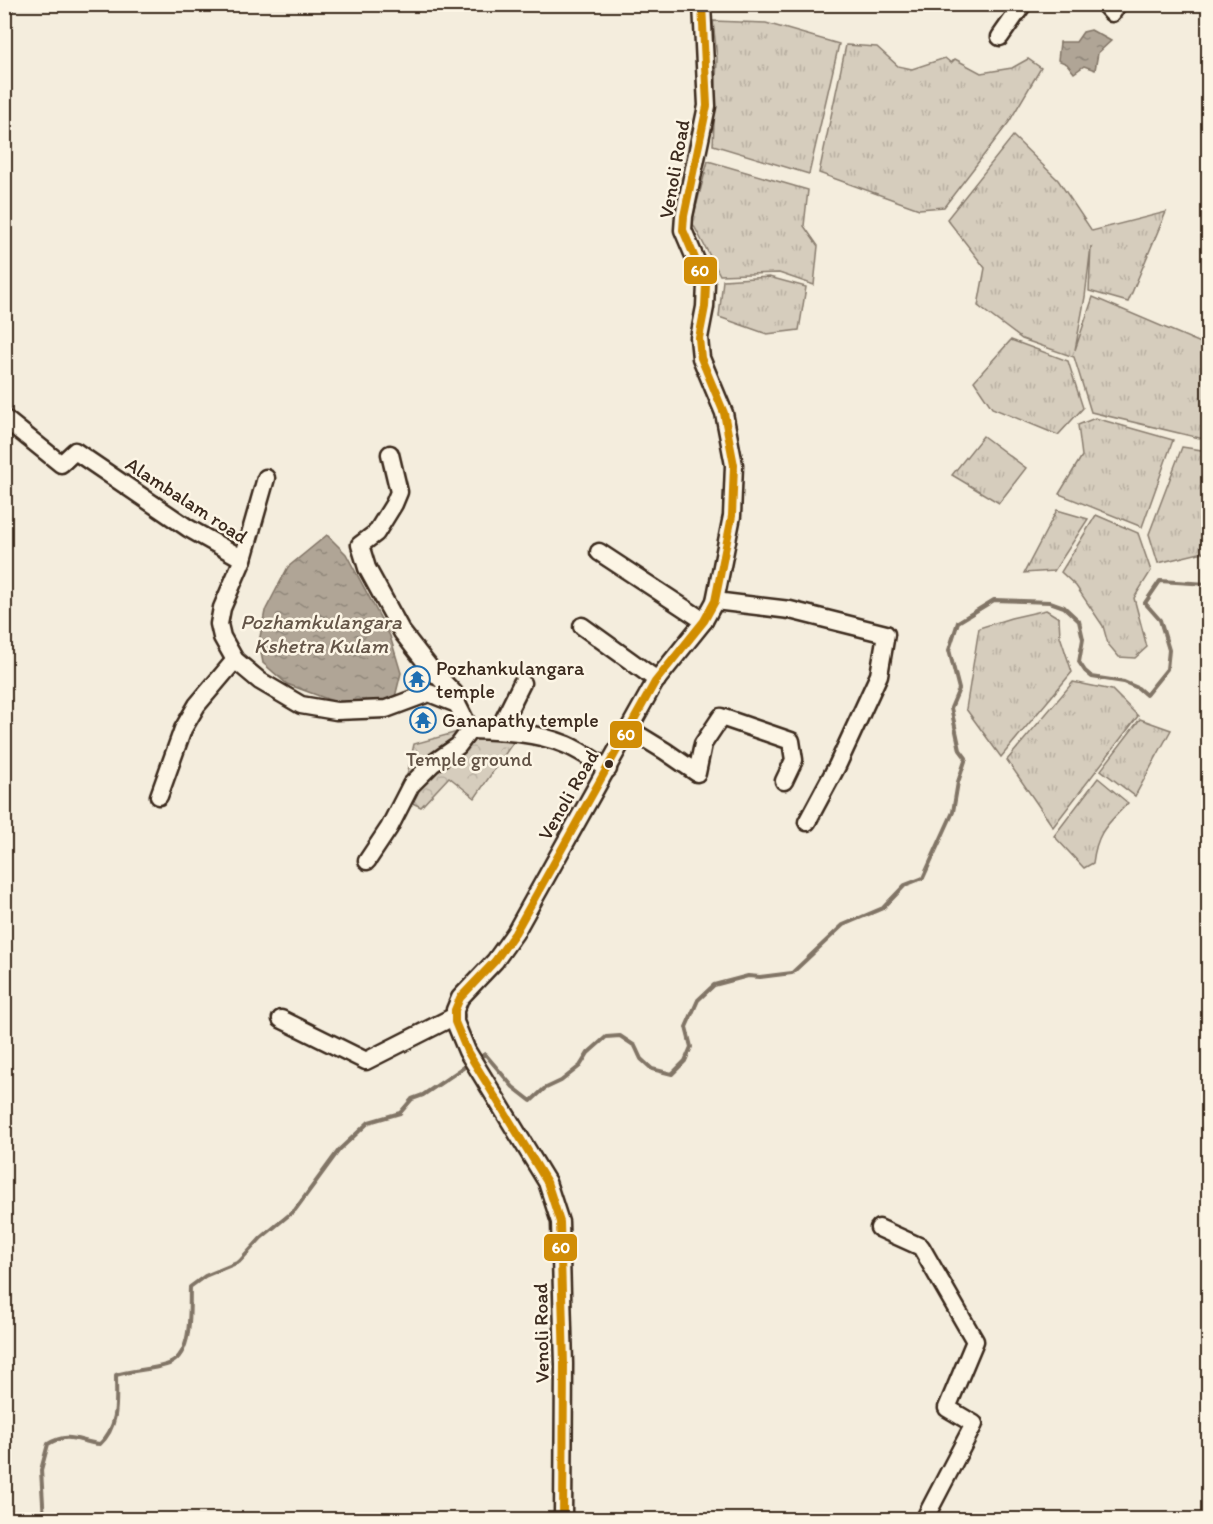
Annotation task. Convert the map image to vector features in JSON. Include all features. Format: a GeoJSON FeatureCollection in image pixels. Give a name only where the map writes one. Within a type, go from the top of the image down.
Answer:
{"type":"FeatureCollection","features":[{"type":"Feature","properties":{"kind":"street","name":"Venoli Road"},"geometry":{"type":"LineString","coordinates":[[563,1520],[564,1375],[560,1222],[547,1182],[467,1051],[455,1022],[455,1010],[460,998],[495,961],[515,933],[657,680],[704,621],[715,601],[732,516],[734,465],[724,413],[701,358],[699,338],[705,307],[706,284],[683,230],[707,106],[702,4]]}},
{"type":"Feature","properties":{"kind":"street"},"geometry":{"type":"LineString","coordinates":[[1000,37],[1023,4]]}},
{"type":"Feature","properties":{"kind":"street"},"geometry":{"type":"LineString","coordinates":[[1104,4],[1112,13],[1118,4]]}},
{"type":"Feature","properties":{"kind":"street","name":"Alambalam road"},"geometry":{"type":"LineString","coordinates":[[4,418],[61,464],[75,451],[188,528],[243,559],[222,608],[219,624],[222,637],[235,660],[260,681],[301,705],[336,711],[386,709],[429,693]]}},
{"type":"Feature","properties":{"kind":"street"},"geometry":{"type":"LineString","coordinates":[[390,454],[399,492],[376,533],[360,545],[367,568],[402,632],[455,694],[457,704],[470,730]]}},
{"type":"Feature","properties":{"kind":"street"},"geometry":{"type":"LineString","coordinates":[[243,559],[266,478]]}},
{"type":"Feature","properties":{"kind":"street"},"geometry":{"type":"LineString","coordinates":[[599,552],[704,621]]}},
{"type":"Feature","properties":{"kind":"street"},"geometry":{"type":"LineString","coordinates":[[715,601],[790,610],[886,634],[879,675],[837,766],[807,822]]}},
{"type":"Feature","properties":{"kind":"street"},"geometry":{"type":"LineString","coordinates":[[582,626],[657,680]]}},
{"type":"Feature","properties":{"kind":"street"},"geometry":{"type":"LineString","coordinates":[[159,796],[183,729],[197,705],[235,660]]}},
{"type":"Feature","properties":{"kind":"street"},"geometry":{"type":"LineString","coordinates":[[441,679],[429,693],[457,704]]}},
{"type":"Feature","properties":{"kind":"street"},"geometry":{"type":"LineString","coordinates":[[498,731],[522,683]]}},
{"type":"Feature","properties":{"kind":"street"},"geometry":{"type":"LineString","coordinates":[[629,729],[698,773],[703,744],[721,717],[791,741],[794,760],[784,781]]}},
{"type":"Feature","properties":{"kind":"street"},"geometry":{"type":"LineString","coordinates":[[470,730],[543,737],[568,745],[608,769]]}},
{"type":"Feature","properties":{"kind":"street"},"geometry":{"type":"LineString","coordinates":[[367,861],[389,828],[411,785],[432,764],[458,746],[470,730]]}},
{"type":"Feature","properties":{"kind":"street"},"geometry":{"type":"LineString","coordinates":[[281,1019],[366,1061],[455,1016]]}},
{"type":"Feature","properties":{"kind":"street"},"geometry":{"type":"LineString","coordinates":[[879,1228],[921,1247],[975,1341],[947,1408],[974,1424],[924,1520]]}},
{"type":"Feature","properties":{"kind":"green space"},"geometry":{"type":"Polygon","coordinates":[[[713,21],[766,23],[839,44],[809,174],[713,145],[717,58],[713,21]]]}},
{"type":"Feature","properties":{"kind":"green space"},"geometry":{"type":"Polygon","coordinates":[[[846,45],[877,47],[898,66],[912,69],[945,58],[951,63],[955,59],[981,73],[1012,68],[1028,59],[1041,68],[1009,122],[944,207],[919,209],[819,173],[846,45]]]}},
{"type":"Feature","properties":{"kind":"green space"},"geometry":{"type":"Polygon","coordinates":[[[1013,136],[1058,180],[1092,231],[1166,212],[1128,302],[1089,291],[1091,246],[1085,297],[1075,350],[1093,297],[1208,346],[1208,440],[1091,412],[1074,357],[1022,339],[978,306],[985,268],[947,219],[1013,136]]]}},
{"type":"Feature","properties":{"kind":"green space"},"geometry":{"type":"Polygon","coordinates":[[[708,161],[808,190],[804,226],[818,246],[814,285],[779,273],[720,275],[692,222],[708,161]]]}},
{"type":"Feature","properties":{"kind":"green space"},"geometry":{"type":"Polygon","coordinates":[[[769,277],[806,287],[799,330],[767,334],[719,317],[723,280],[769,277]]]}},
{"type":"Feature","properties":{"kind":"green space"},"geometry":{"type":"Polygon","coordinates":[[[1011,340],[1068,361],[1083,408],[1058,435],[992,408],[974,381],[1011,340]]]}},
{"type":"Feature","properties":{"kind":"green space"},"geometry":{"type":"Polygon","coordinates":[[[1095,418],[1173,440],[1142,527],[1059,494],[1082,456],[1078,425],[1095,418]]]}},
{"type":"Feature","properties":{"kind":"green space"},"geometry":{"type":"Polygon","coordinates":[[[983,436],[1026,468],[999,503],[952,475],[983,436]]]}},
{"type":"Feature","properties":{"kind":"green space"},"geometry":{"type":"Polygon","coordinates":[[[1182,447],[1208,451],[1208,551],[1158,563],[1149,534],[1182,447]]]}},
{"type":"Feature","properties":{"kind":"green space"},"geometry":{"type":"Polygon","coordinates":[[[1057,510],[1088,519],[1054,571],[1024,573],[1057,510]]]}},
{"type":"Feature","properties":{"kind":"green space"},"geometry":{"type":"Polygon","coordinates":[[[1096,515],[1138,533],[1151,571],[1134,598],[1147,647],[1135,658],[1119,657],[1108,644],[1103,626],[1076,586],[1061,572],[1096,515]]]}},
{"type":"Feature","properties":{"kind":"green space"},"geometry":{"type":"Polygon","coordinates":[[[1046,610],[1059,618],[1060,636],[1072,672],[1001,757],[966,709],[979,628],[1046,610]]]}},
{"type":"Feature","properties":{"kind":"green space"},"geometry":{"type":"Polygon","coordinates":[[[1073,682],[1112,690],[1138,716],[1053,827],[1007,760],[1073,682]]]}},
{"type":"Feature","properties":{"kind":"green space"},"geometry":{"type":"Polygon","coordinates":[[[1140,719],[1171,730],[1135,796],[1101,770],[1140,719]]]}},
{"type":"Feature","properties":{"kind":"green space","name":"Temple ground"},"geometry":{"type":"Polygon","coordinates":[[[461,731],[514,741],[475,798],[449,777],[421,807],[402,798],[414,744],[461,731]]]}},
{"type":"Feature","properties":{"kind":"green space"},"geometry":{"type":"Polygon","coordinates":[[[1098,778],[1128,803],[1104,829],[1097,843],[1093,863],[1084,868],[1054,836],[1098,778]]]}},
{"type":"Feature","properties":{"kind":"water"},"geometry":{"type":"Polygon","coordinates":[[[1091,30],[1111,41],[1098,53],[1095,70],[1084,66],[1074,73],[1067,64],[1058,60],[1060,42],[1076,42],[1083,32],[1091,30]]]}},
{"type":"Feature","properties":{"kind":"water","name":"Pozhamkulangara Kshetra Kulam"},"geometry":{"type":"Polygon","coordinates":[[[327,535],[346,554],[390,636],[401,673],[394,701],[338,703],[287,684],[263,663],[259,642],[265,611],[288,567],[327,535]]]}},
{"type":"Feature","properties":{"kind":"waterway"},"geometry":{"type":"LineString","coordinates":[[477,1059],[485,1054],[513,1087],[531,1101],[544,1089],[561,1081],[580,1066],[588,1053],[606,1037],[620,1036],[635,1046],[641,1059],[652,1069],[672,1074],[685,1061],[691,1047],[686,1027],[698,1000],[714,985],[748,976],[760,977],[792,973],[843,925],[883,908],[905,885],[923,878],[953,812],[958,782],[966,758],[960,750],[951,708],[959,689],[949,650],[958,622],[994,600],[1050,602],[1064,607],[1079,621],[1083,639],[1079,662],[1085,671],[1092,677],[1124,682],[1138,688],[1146,695],[1167,669],[1169,650],[1160,620],[1145,603],[1160,581],[1208,584]]}},
{"type":"Feature","properties":{"kind":"waterway"},"geometry":{"type":"LineString","coordinates":[[44,1520],[41,1470],[48,1444],[62,1438],[74,1438],[100,1444],[111,1429],[116,1412],[116,1375],[166,1365],[181,1353],[188,1332],[190,1287],[205,1276],[239,1262],[261,1238],[295,1210],[339,1150],[369,1122],[400,1113],[412,1099],[423,1095],[469,1064]]}},
{"type":"Feature","properties":{"kind":"transit line","name":"60"},"geometry":{"type":"LineString","coordinates":[[563,1520],[564,1364],[560,1222],[547,1182],[467,1051],[455,1022],[455,1010],[460,998],[495,961],[515,933],[655,682],[704,621],[715,601],[732,516],[734,465],[724,413],[701,358],[699,338],[705,307],[706,284],[683,230],[707,106],[702,4]]}},
{"type":"Feature","properties":{"kind":"place","name":"Pozhankulangara temple"},"geometry":{"type":"Point","coordinates":[417,679]}},
{"type":"Feature","properties":{"kind":"place","name":"Ganapathy temple"},"geometry":{"type":"Point","coordinates":[423,720]}}]}
